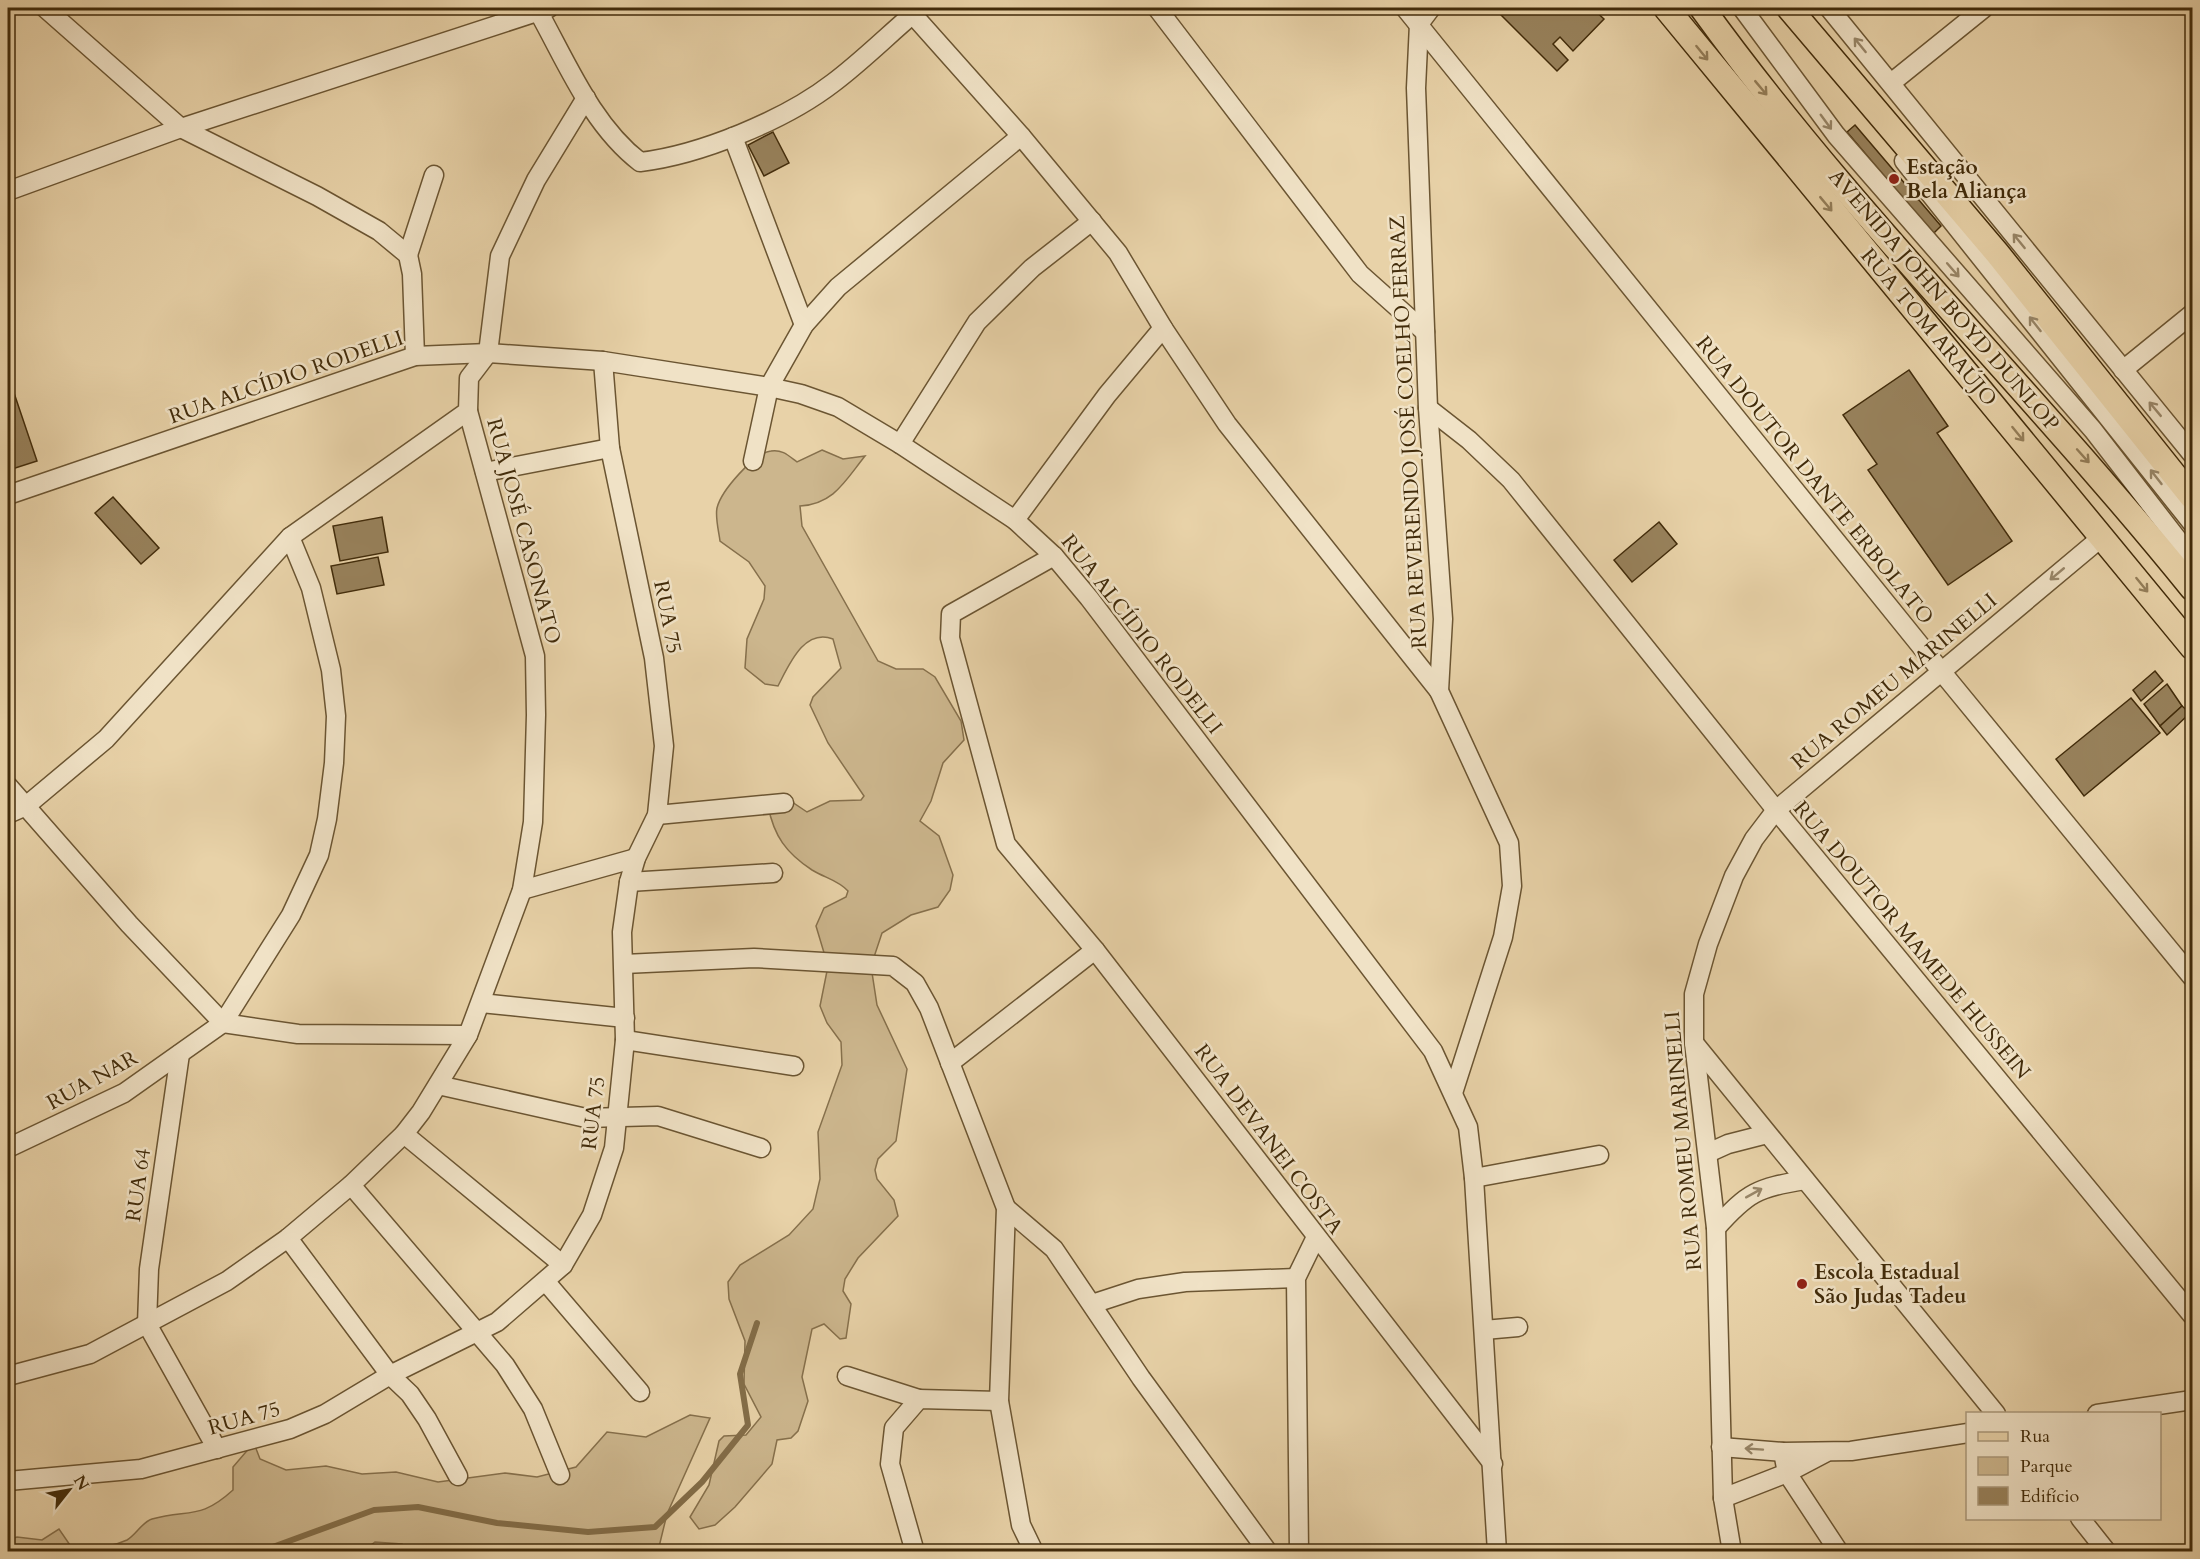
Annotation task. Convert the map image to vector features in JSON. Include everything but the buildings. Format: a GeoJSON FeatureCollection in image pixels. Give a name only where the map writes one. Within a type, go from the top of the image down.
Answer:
{"type":"FeatureCollection","features":[{"type":"Feature","properties":{"kind":"main road","name":"RUA TOM ARAÚJO"},"geometry":{"type":"LineString","coordinates":[[1665,8],[2193,647]]}},
{"type":"Feature","properties":{"kind":"main road","name":"AVENIDA JOHN BOYD DUNLOP"},"geometry":{"type":"LineString","coordinates":[[1702,8],[1752,78],[1814,152],[2100,475],[2193,588]]}},
{"type":"Feature","properties":{"kind":"main road"},"geometry":{"type":"LineString","coordinates":[[1789,8],[1997,253],[2193,497]]}},
{"type":"Feature","properties":{"kind":"street"},"geometry":{"type":"LineString","coordinates":[[45,8],[181,128],[379,231],[408,255]]}},
{"type":"Feature","properties":{"kind":"street"},"geometry":{"type":"LineString","coordinates":[[1157,8],[1360,274],[1425,332]]}},
{"type":"Feature","properties":{"kind":"street","name":"RUA DOUTOR DANTE ERBOLATO"},"geometry":{"type":"LineString","coordinates":[[1406,8],[1941,671],[2193,977]]}},
{"type":"Feature","properties":{"kind":"street"},"geometry":{"type":"LineString","coordinates":[[1419,24],[1431,8]]}},
{"type":"Feature","properties":{"kind":"street"},"geometry":{"type":"LineString","coordinates":[[1742,8],[1836,135],[2093,430],[2193,558]]}},
{"type":"Feature","properties":{"kind":"street"},"geometry":{"type":"LineString","coordinates":[[1775,8],[1950,217],[2193,523]]}},
{"type":"Feature","properties":{"kind":"street"},"geometry":{"type":"LineString","coordinates":[[1829,8],[2193,454]]}},
{"type":"Feature","properties":{"kind":"street"},"geometry":{"type":"LineString","coordinates":[[1891,83],[1984,8]]}},
{"type":"Feature","properties":{"kind":"street"},"geometry":{"type":"LineString","coordinates":[[8,191],[181,128],[543,9],[586,98],[618,145],[640,162],[663,159],[733,137],[792,108],[832,84],[910,11],[1021,136],[1118,253],[1163,328],[1227,424],[1438,691]]}},
{"type":"Feature","properties":{"kind":"street","name":"RUA REVERENDO JOSÉ COELHO FERRAZ"},"geometry":{"type":"LineString","coordinates":[[1419,24],[1416,88],[1428,408],[1443,620],[1438,691],[1509,843],[1512,886],[1503,937],[1454,1093]]}},
{"type":"Feature","properties":{"kind":"street"},"geometry":{"type":"LineString","coordinates":[[488,353],[500,256],[536,180],[586,98]]}},
{"type":"Feature","properties":{"kind":"street"},"geometry":{"type":"LineString","coordinates":[[753,461],[769,387],[804,325],[838,287],[1021,136]]}},
{"type":"Feature","properties":{"kind":"street"},"geometry":{"type":"LineString","coordinates":[[733,137],[804,325]]}},
{"type":"Feature","properties":{"kind":"street"},"geometry":{"type":"LineString","coordinates":[[415,356],[412,274],[408,255],[434,176]]}},
{"type":"Feature","properties":{"kind":"street"},"geometry":{"type":"LineString","coordinates":[[900,444],[977,322],[1032,268],[1092,221]]}},
{"type":"Feature","properties":{"kind":"street"},"geometry":{"type":"LineString","coordinates":[[2123,370],[2193,314]]}},
{"type":"Feature","properties":{"kind":"street"},"geometry":{"type":"LineString","coordinates":[[1015,520],[1107,395],[1163,328]]}},
{"type":"Feature","properties":{"kind":"street","name":"RUA ALCÍDIO RODELLI"},"geometry":{"type":"LineString","coordinates":[[8,495],[415,356],[488,353],[603,361],[769,387],[801,394],[838,407],[900,444],[1015,520],[1054,556],[1089,598],[1434,1051],[1454,1093]]}},
{"type":"Feature","properties":{"kind":"street","name":"RUA JOSÉ CASONATO"},"geometry":{"type":"LineString","coordinates":[[8,1376],[90,1354],[227,1281],[288,1238],[351,1185],[404,1134],[438,1085],[468,1035],[522,890],[533,822],[535,656],[468,411],[469,378],[488,353]]}},
{"type":"Feature","properties":{"kind":"street","name":"RUA 75"},"geometry":{"type":"LineString","coordinates":[[8,1481],[141,1468],[290,1429],[325,1414],[390,1375],[498,1322],[563,1265],[592,1215],[614,1148],[615,1118],[625,1040],[622,932],[629,882],[636,858],[657,815],[664,746],[654,658],[609,448],[603,361]]}},
{"type":"Feature","properties":{"kind":"street","name":"RUA DOUTOR MAMEDE HUSSEIN"},"geometry":{"type":"LineString","coordinates":[[1428,408],[1469,440],[1511,480],[1776,810],[2193,1315]]}},
{"type":"Feature","properties":{"kind":"street"},"geometry":{"type":"LineString","coordinates":[[8,814],[26,807],[106,739],[290,537],[468,411]]}},
{"type":"Feature","properties":{"kind":"street"},"geometry":{"type":"LineString","coordinates":[[485,472],[609,448]]}},
{"type":"Feature","properties":{"kind":"street"},"geometry":{"type":"LineString","coordinates":[[223,1023],[291,915],[319,855],[327,819],[336,716],[331,670],[311,588],[290,537]]}},
{"type":"Feature","properties":{"kind":"street","name":"RUA ROMEU MARINELLI"},"geometry":{"type":"LineString","coordinates":[[1732,1551],[1723,1498],[1716,1228],[1694,1043],[1694,994],[1708,944],[1734,876],[1754,839],[1776,810],[2102,537]]}},
{"type":"Feature","properties":{"kind":"street","name":"RUA DEVANEI COSTA"},"geometry":{"type":"LineString","coordinates":[[1054,556],[951,614],[950,638],[994,811],[1006,844],[1095,950],[1493,1464]]}},
{"type":"Feature","properties":{"kind":"street"},"geometry":{"type":"LineString","coordinates":[[8,786],[129,924],[223,1023],[298,1034],[468,1035]]}},
{"type":"Feature","properties":{"kind":"street"},"geometry":{"type":"LineString","coordinates":[[657,815],[784,803]]}},
{"type":"Feature","properties":{"kind":"street"},"geometry":{"type":"LineString","coordinates":[[522,890],[636,858]]}},
{"type":"Feature","properties":{"kind":"street"},"geometry":{"type":"LineString","coordinates":[[629,882],[773,873]]}},
{"type":"Feature","properties":{"kind":"street"},"geometry":{"type":"LineString","coordinates":[[950,1064],[1095,950]]}},
{"type":"Feature","properties":{"kind":"street"},"geometry":{"type":"LineString","coordinates":[[624,964],[754,958],[831,963],[898,970],[915,983],[929,1008],[1006,1208],[999,1401],[1020,1525],[1034,1551]]}},
{"type":"Feature","properties":{"kind":"street"},"geometry":{"type":"LineString","coordinates":[[481,1004],[625,1018]]}},
{"type":"Feature","properties":{"kind":"street","name":"RUA NAR"},"geometry":{"type":"LineString","coordinates":[[8,1148],[124,1093],[223,1023]]}},
{"type":"Feature","properties":{"kind":"street"},"geometry":{"type":"LineString","coordinates":[[625,1040],[794,1066]]}},
{"type":"Feature","properties":{"kind":"street"},"geometry":{"type":"LineString","coordinates":[[1694,1043],[1995,1412]]}},
{"type":"Feature","properties":{"kind":"street","name":"RUA 64"},"geometry":{"type":"LineString","coordinates":[[147,1324],[148,1269],[180,1054]]}},
{"type":"Feature","properties":{"kind":"street"},"geometry":{"type":"LineString","coordinates":[[438,1085],[586,1118],[658,1116],[761,1148]]}},
{"type":"Feature","properties":{"kind":"street"},"geometry":{"type":"LineString","coordinates":[[1454,1093],[1467,1127],[1474,1178],[1497,1551]]}},
{"type":"Feature","properties":{"kind":"street"},"geometry":{"type":"LineString","coordinates":[[404,1134],[563,1265]]}},
{"type":"Feature","properties":{"kind":"street"},"geometry":{"type":"LineString","coordinates":[[1708,1153],[1728,1144],[1767,1134]]}},
{"type":"Feature","properties":{"kind":"street"},"geometry":{"type":"LineString","coordinates":[[1474,1178],[1599,1155]]}},
{"type":"Feature","properties":{"kind":"street"},"geometry":{"type":"LineString","coordinates":[[1716,1228],[1741,1200],[1766,1186],[1804,1180]]}},
{"type":"Feature","properties":{"kind":"street"},"geometry":{"type":"LineString","coordinates":[[351,1185],[505,1365],[533,1409],[560,1475]]}},
{"type":"Feature","properties":{"kind":"street"},"geometry":{"type":"LineString","coordinates":[[1006,1208],[1054,1250],[1140,1378],[1268,1551]]}},
{"type":"Feature","properties":{"kind":"street"},"geometry":{"type":"LineString","coordinates":[[1299,1551],[1296,1278],[1316,1237]]}},
{"type":"Feature","properties":{"kind":"street"},"geometry":{"type":"LineString","coordinates":[[288,1238],[390,1375],[410,1394],[427,1419],[458,1476]]}},
{"type":"Feature","properties":{"kind":"street"},"geometry":{"type":"LineString","coordinates":[[1092,1304],[1138,1289],[1185,1282],[1296,1278]]}},
{"type":"Feature","properties":{"kind":"street"},"geometry":{"type":"LineString","coordinates":[[546,1282],[640,1392]]}},
{"type":"Feature","properties":{"kind":"street"},"geometry":{"type":"LineString","coordinates":[[147,1324],[217,1449]]}},
{"type":"Feature","properties":{"kind":"street"},"geometry":{"type":"LineString","coordinates":[[1484,1330],[1518,1327]]}},
{"type":"Feature","properties":{"kind":"street"},"geometry":{"type":"LineString","coordinates":[[847,1376],[919,1399],[999,1401]]}},
{"type":"Feature","properties":{"kind":"street"},"geometry":{"type":"LineString","coordinates":[[915,1551],[890,1464],[890,1454],[894,1428],[919,1399]]}},
{"type":"Feature","properties":{"kind":"street"},"geometry":{"type":"LineString","coordinates":[[2104,1412],[2193,1400]]}},
{"type":"Feature","properties":{"kind":"street"},"geometry":{"type":"LineString","coordinates":[[1721,1447],[1783,1452],[1851,1452],[1966,1433]]}},
{"type":"Feature","properties":{"kind":"street"},"geometry":{"type":"LineString","coordinates":[[1723,1498],[1787,1473],[1829,1451]]}},
{"type":"Feature","properties":{"kind":"street"},"geometry":{"type":"LineString","coordinates":[[1783,1452],[1787,1473],[1839,1551]]}},
{"type":"Feature","properties":{"kind":"street"},"geometry":{"type":"LineString","coordinates":[[2082,1520],[2107,1551]]}},
{"type":"Feature","properties":{"kind":"green space"},"geometry":{"type":"Polygon","coordinates":[[[822,450],[843,459],[865,456],[838,490],[822,501],[800,506],[802,526],[878,661],[896,669],[923,669],[935,677],[961,721],[964,740],[943,763],[931,801],[920,821],[939,836],[953,875],[950,890],[938,907],[911,915],[882,933],[871,966],[877,1005],[907,1069],[896,1141],[878,1159],[875,1170],[877,1179],[894,1200],[898,1216],[858,1258],[845,1279],[843,1291],[851,1304],[846,1338],[840,1339],[824,1324],[812,1329],[802,1377],[808,1401],[798,1431],[791,1438],[777,1440],[772,1464],[735,1507],[715,1525],[699,1529],[690,1517],[709,1485],[719,1441],[724,1436],[746,1435],[761,1417],[744,1384],[745,1341],[729,1299],[728,1282],[740,1265],[789,1235],[813,1209],[820,1179],[818,1132],[842,1065],[841,1042],[827,1023],[820,1006],[828,966],[816,926],[824,908],[846,897],[848,891],[812,870],[788,850],[778,835],[768,806],[783,796],[807,812],[830,801],[861,800],[864,796],[828,743],[810,705],[813,697],[841,668],[833,639],[823,637],[806,644],[793,659],[778,686],[765,684],[745,668],[747,639],[764,599],[765,586],[749,562],[720,541],[717,508],[731,483],[747,465],[764,453],[779,451],[797,462],[822,450]]]}},
{"type":"Feature","properties":{"kind":"green space"},"geometry":{"type":"Polygon","coordinates":[[[690,1415],[710,1418],[667,1514],[658,1551],[411,1552],[402,1544],[375,1542],[371,1545],[371,1552],[8,1552],[8,1540],[17,1537],[42,1540],[59,1529],[72,1548],[93,1548],[121,1543],[152,1519],[203,1510],[233,1490],[233,1467],[251,1446],[255,1446],[260,1459],[286,1470],[326,1466],[362,1474],[396,1472],[438,1482],[505,1473],[537,1477],[576,1467],[607,1432],[646,1437],[690,1415]]]}},
{"type":"Feature","properties":{"kind":"waterway"},"geometry":{"type":"LineString","coordinates":[[259,1552],[374,1510],[418,1507],[497,1523],[588,1532],[655,1527],[702,1482],[748,1425],[740,1374],[757,1323]]}},
{"type":"Feature","properties":{"kind":"place","name":"Estação Bela Aliança"},"geometry":{"type":"Point","coordinates":[1894,179]}},
{"type":"Feature","properties":{"kind":"place","name":"Escola Estadual São Judas Tadeu"},"geometry":{"type":"Point","coordinates":[1802,1284]}}]}
